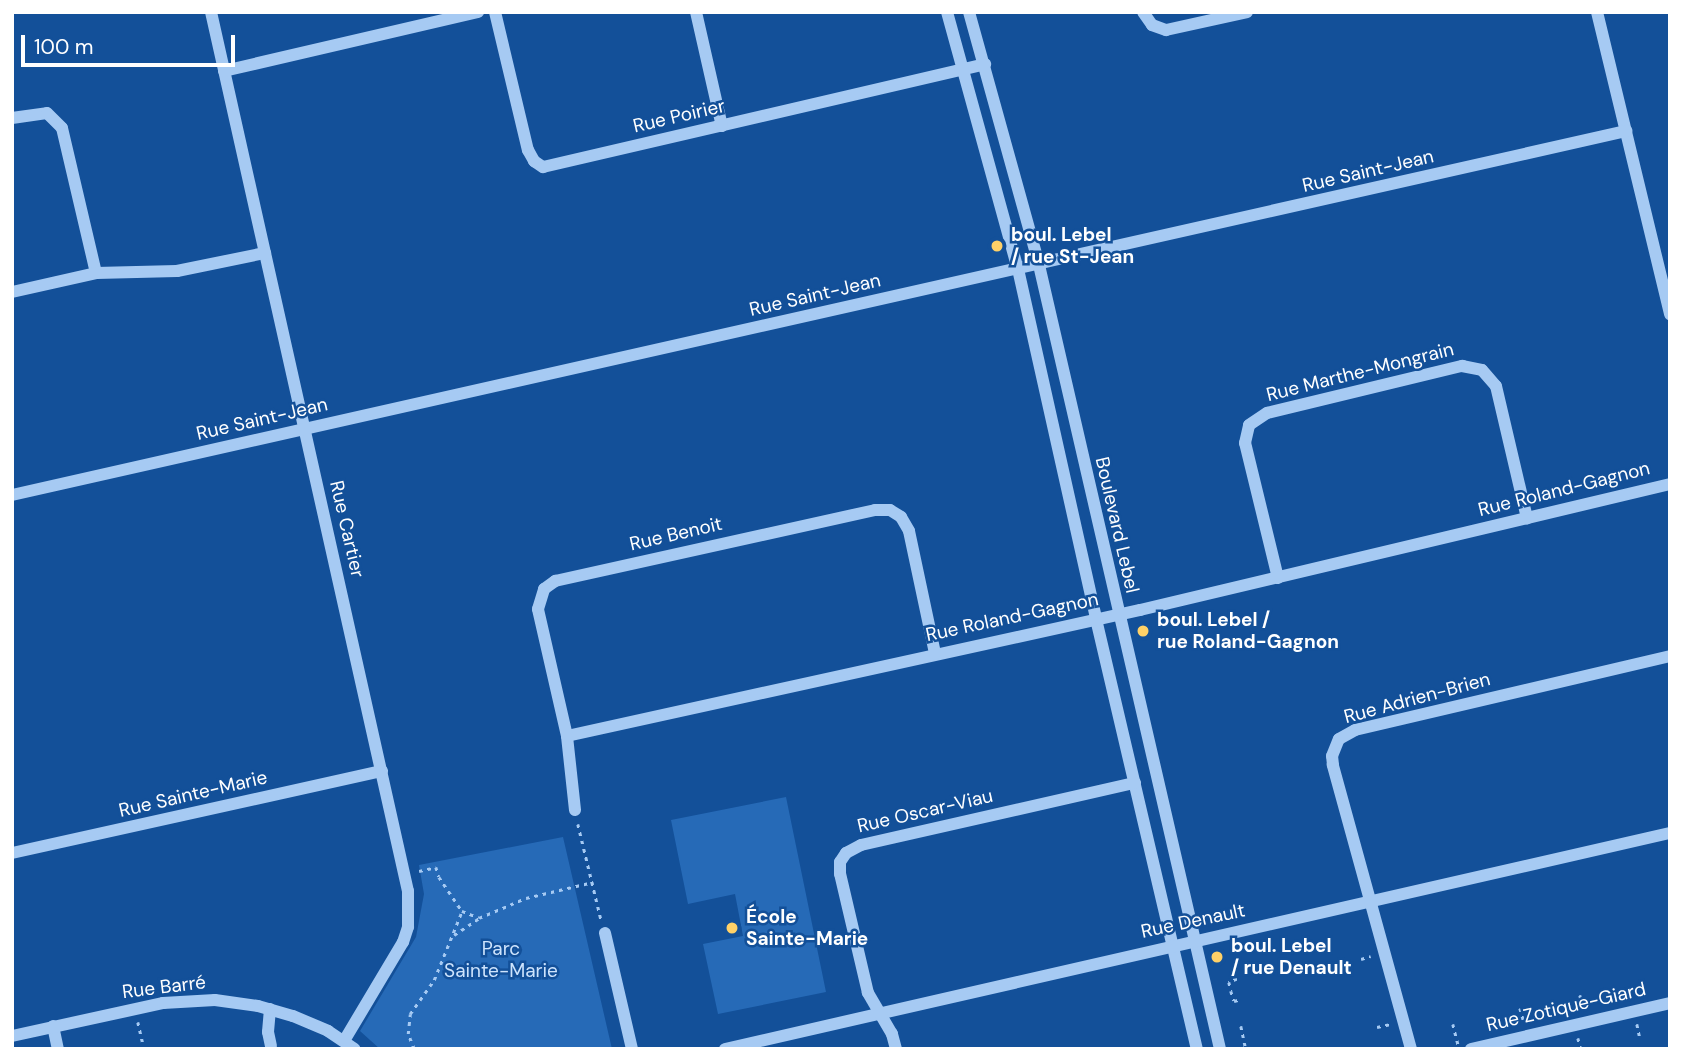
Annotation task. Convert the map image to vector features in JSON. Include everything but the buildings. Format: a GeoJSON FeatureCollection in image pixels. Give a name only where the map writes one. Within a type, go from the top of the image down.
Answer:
{"type":"FeatureCollection","features":[{"type":"Feature","properties":{"kind":"street","name":"Rue Cartier"},"geometry":{"type":"LineString","coordinates":[[211,12],[408,891],[408,927],[394,961],[344,1041]]}},
{"type":"Feature","properties":{"kind":"street"},"geometry":{"type":"LineString","coordinates":[[224,71],[478,12]]}},
{"type":"Feature","properties":{"kind":"street","name":"Rue Poirier"},"geometry":{"type":"LineString","coordinates":[[495,12],[528,150],[540,166],[553,166],[985,64]]}},
{"type":"Feature","properties":{"kind":"street"},"geometry":{"type":"LineString","coordinates":[[696,12],[722,126]]}},
{"type":"Feature","properties":{"kind":"street","name":"Boulevard Lebel"},"geometry":{"type":"LineString","coordinates":[[947,12],[1018,269],[1096,619],[1198,1049]]}},
{"type":"Feature","properties":{"kind":"street","name":"Boulevard Lebel"},"geometry":{"type":"LineString","coordinates":[[969,12],[1039,265],[1117,615],[1220,1049]]}},
{"type":"Feature","properties":{"kind":"street"},"geometry":{"type":"LineString","coordinates":[[1143,12],[1152,25],[1166,30],[1247,12]]}},
{"type":"Feature","properties":{"kind":"street"},"geometry":{"type":"LineString","coordinates":[[1597,12],[1670,314]]}},
{"type":"Feature","properties":{"kind":"street"},"geometry":{"type":"LineString","coordinates":[[12,118],[42,113],[52,115],[59,123],[96,273]]}},
{"type":"Feature","properties":{"kind":"street","name":"Rue Saint-Jean"},"geometry":{"type":"LineString","coordinates":[[12,495],[1626,131]]}},
{"type":"Feature","properties":{"kind":"street"},"geometry":{"type":"LineString","coordinates":[[12,292],[96,273],[177,271],[265,253]]}},
{"type":"Feature","properties":{"kind":"street","name":"Rue Marthe-Mongrain"},"geometry":{"type":"LineString","coordinates":[[1278,578],[1245,443],[1249,425],[1267,413],[1469,366],[1482,370],[1493,380],[1527,518]]}},
{"type":"Feature","properties":{"kind":"street","name":"Rue Roland-Gagnon"},"geometry":{"type":"LineString","coordinates":[[566,736],[1117,615],[1670,484]]}},
{"type":"Feature","properties":{"kind":"street","name":"Rue Benoit"},"geometry":{"type":"LineString","coordinates":[[575,810],[566,736],[538,603],[551,583],[875,510],[890,510],[901,517],[909,531],[935,653]]}},
{"type":"Feature","properties":{"kind":"street","name":"Rue Adrien-Brien"},"geometry":{"type":"LineString","coordinates":[[1370,902],[1333,765],[1332,756],[1339,739],[1355,730],[1670,656]]}},
{"type":"Feature","properties":{"kind":"street","name":"Rue Sainte-Marie"},"geometry":{"type":"LineString","coordinates":[[12,853],[382,771]]}},
{"type":"Feature","properties":{"kind":"street","name":"Rue Oscar-Viau"},"geometry":{"type":"LineString","coordinates":[[895,1049],[880,1012],[868,993],[841,880],[840,862],[849,850],[1135,783]]}},
{"type":"Feature","properties":{"kind":"street","name":"Rue Denault"},"geometry":{"type":"LineString","coordinates":[[726,1049],[1670,832]]}},
{"type":"Feature","properties":{"kind":"street"},"geometry":{"type":"LineString","coordinates":[[1370,902],[1411,1049]]}},
{"type":"Feature","properties":{"kind":"street"},"geometry":{"type":"LineString","coordinates":[[605,933],[632,1049]]}},
{"type":"Feature","properties":{"kind":"street","name":"Rue Barré"},"geometry":{"type":"LineString","coordinates":[[12,1036],[181,1001],[215,1000],[270,1009],[313,1024],[355,1049]]}},
{"type":"Feature","properties":{"kind":"street","name":"Rue Zotique-Giard"},"geometry":{"type":"LineString","coordinates":[[1471,1049],[1670,1003]]}},
{"type":"Feature","properties":{"kind":"street"},"geometry":{"type":"LineString","coordinates":[[270,1009],[268,1032],[271,1046]]}},
{"type":"Feature","properties":{"kind":"street"},"geometry":{"type":"LineString","coordinates":[[53,1027],[58,1049]]}},
{"type":"Feature","properties":{"kind":"path"},"geometry":{"type":"LineString","coordinates":[[575,810],[605,933]]}},
{"type":"Feature","properties":{"kind":"path"},"geometry":{"type":"LineString","coordinates":[[419,871],[436,867],[439,877],[462,911],[479,918]]}},
{"type":"Feature","properties":{"kind":"path"},"geometry":{"type":"LineString","coordinates":[[452,937],[479,918],[526,898],[593,882]]}},
{"type":"Feature","properties":{"kind":"path"},"geometry":{"type":"LineString","coordinates":[[414,1049],[408,1034],[410,1014],[434,980],[462,911]]}},
{"type":"Feature","properties":{"kind":"path"},"geometry":{"type":"LineString","coordinates":[[1237,979],[1229,982],[1234,1002],[1241,999]]}},
{"type":"Feature","properties":{"kind":"path"},"geometry":{"type":"LineString","coordinates":[[138,1022],[144,1049]]}},
{"type":"Feature","properties":{"kind":"path"},"geometry":{"type":"LineString","coordinates":[[1453,1024],[1460,1049]]}},
{"type":"Feature","properties":{"kind":"path"},"geometry":{"type":"LineString","coordinates":[[1241,1026],[1246,1049],[1253,1047]]}},
{"type":"Feature","properties":{"kind":"green space"},"geometry":{"type":"Polygon","coordinates":[[[786,797],[826,992],[718,1014],[703,944],[743,936],[735,894],[688,904],[671,820],[786,797]]]}},
{"type":"Feature","properties":{"kind":"green space","name":"Parc Sainte-Marie"},"geometry":{"type":"Polygon","coordinates":[[[563,837],[612,1049],[380,1049],[360,1031],[416,937],[424,894],[419,865],[563,837]]]}},
{"type":"Feature","properties":{"kind":"place","name":"boul. Lebel / rue St-Jean"},"geometry":{"type":"Point","coordinates":[997,246]}},
{"type":"Feature","properties":{"kind":"place","name":"boul. Lebel / rue Roland-Gagnon"},"geometry":{"type":"Point","coordinates":[1143,631]}},
{"type":"Feature","properties":{"kind":"place","name":"École Sainte-Marie"},"geometry":{"type":"Point","coordinates":[732,928]}},
{"type":"Feature","properties":{"kind":"place","name":"boul. Lebel / rue Denault"},"geometry":{"type":"Point","coordinates":[1217,957]}}]}
